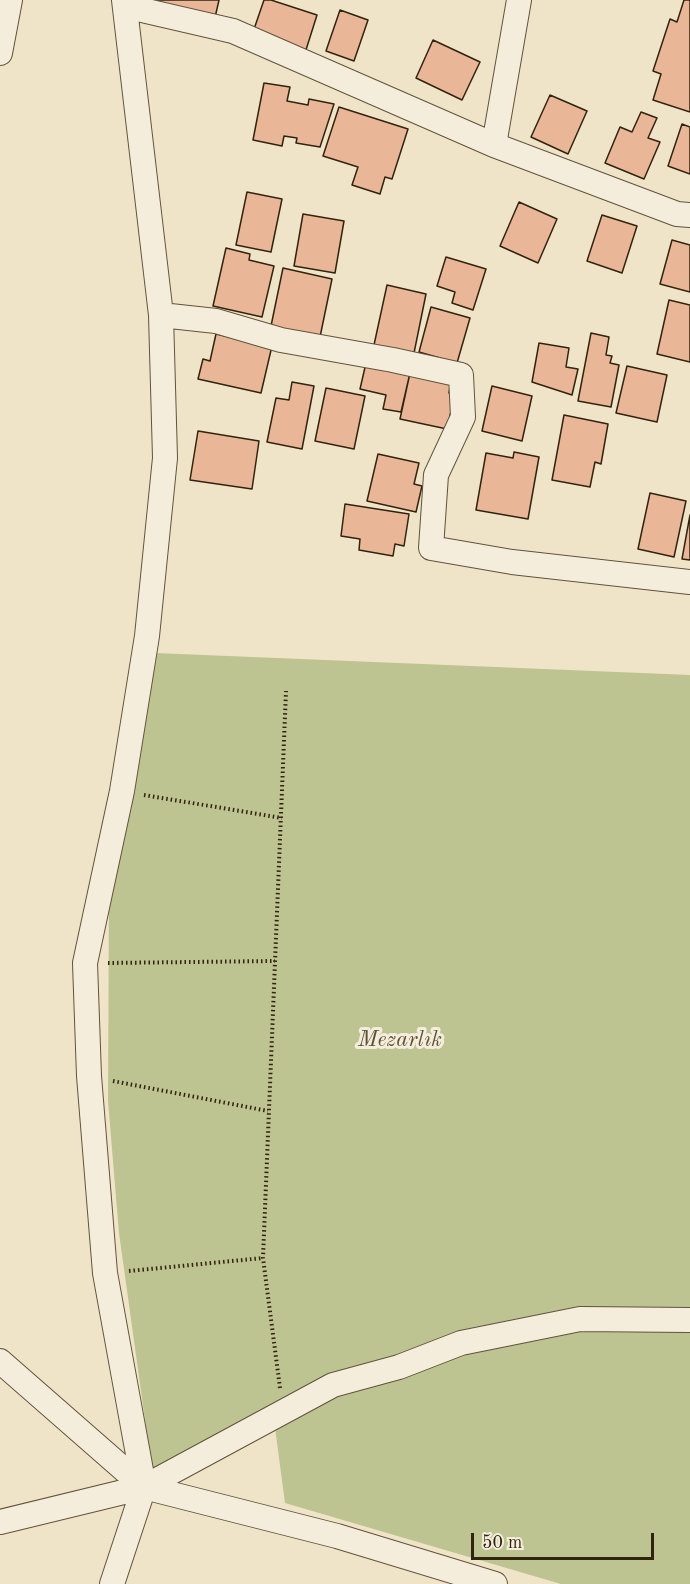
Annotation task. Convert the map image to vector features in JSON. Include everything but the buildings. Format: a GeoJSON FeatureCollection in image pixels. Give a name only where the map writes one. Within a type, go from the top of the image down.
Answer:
{"type":"FeatureCollection","features":[{"type":"Feature","properties":{"kind":"street"},"geometry":{"type":"LineString","coordinates":[[1,43],[10,0]]}},
{"type":"Feature","properties":{"kind":"street"},"geometry":{"type":"LineString","coordinates":[[494,145],[519,0]]}},
{"type":"Feature","properties":{"kind":"street"},"geometry":{"type":"LineString","coordinates":[[112,1584],[144,1487],[105,1273],[89,1077],[85,963],[122,791],[147,636],[165,458],[160,315],[124,3],[233,31],[494,145],[677,214],[690,215]]}},
{"type":"Feature","properties":{"kind":"street"},"geometry":{"type":"LineString","coordinates":[[160,315],[216,321],[281,340],[461,375],[464,417],[436,475],[431,549],[512,562],[690,582]]}},
{"type":"Feature","properties":{"kind":"street"},"geometry":{"type":"LineString","coordinates":[[0,1522],[144,1487],[333,1385],[399,1366],[461,1343],[580,1319],[690,1320]]}},
{"type":"Feature","properties":{"kind":"street"},"geometry":{"type":"LineString","coordinates":[[0,1361],[144,1487],[337,1536],[495,1584]]}},
{"type":"Feature","properties":{"kind":"path"},"geometry":{"type":"LineString","coordinates":[[283,1412],[263,1258],[286,691]]}},
{"type":"Feature","properties":{"kind":"path"},"geometry":{"type":"LineString","coordinates":[[122,791],[282,818]]}},
{"type":"Feature","properties":{"kind":"path"},"geometry":{"type":"LineString","coordinates":[[85,963],[275,961]]}},
{"type":"Feature","properties":{"kind":"path"},"geometry":{"type":"LineString","coordinates":[[89,1077],[268,1111]]}},
{"type":"Feature","properties":{"kind":"path"},"geometry":{"type":"LineString","coordinates":[[105,1273],[263,1258]]}},
{"type":"Feature","properties":{"kind":"green space","name":"Mezarlık"},"geometry":{"type":"Polygon","coordinates":[[[155,653],[690,675],[690,1584],[561,1584],[285,1503],[272,1405],[152,1470],[119,1233],[108,1101],[109,889],[155,653]]]}}]}
